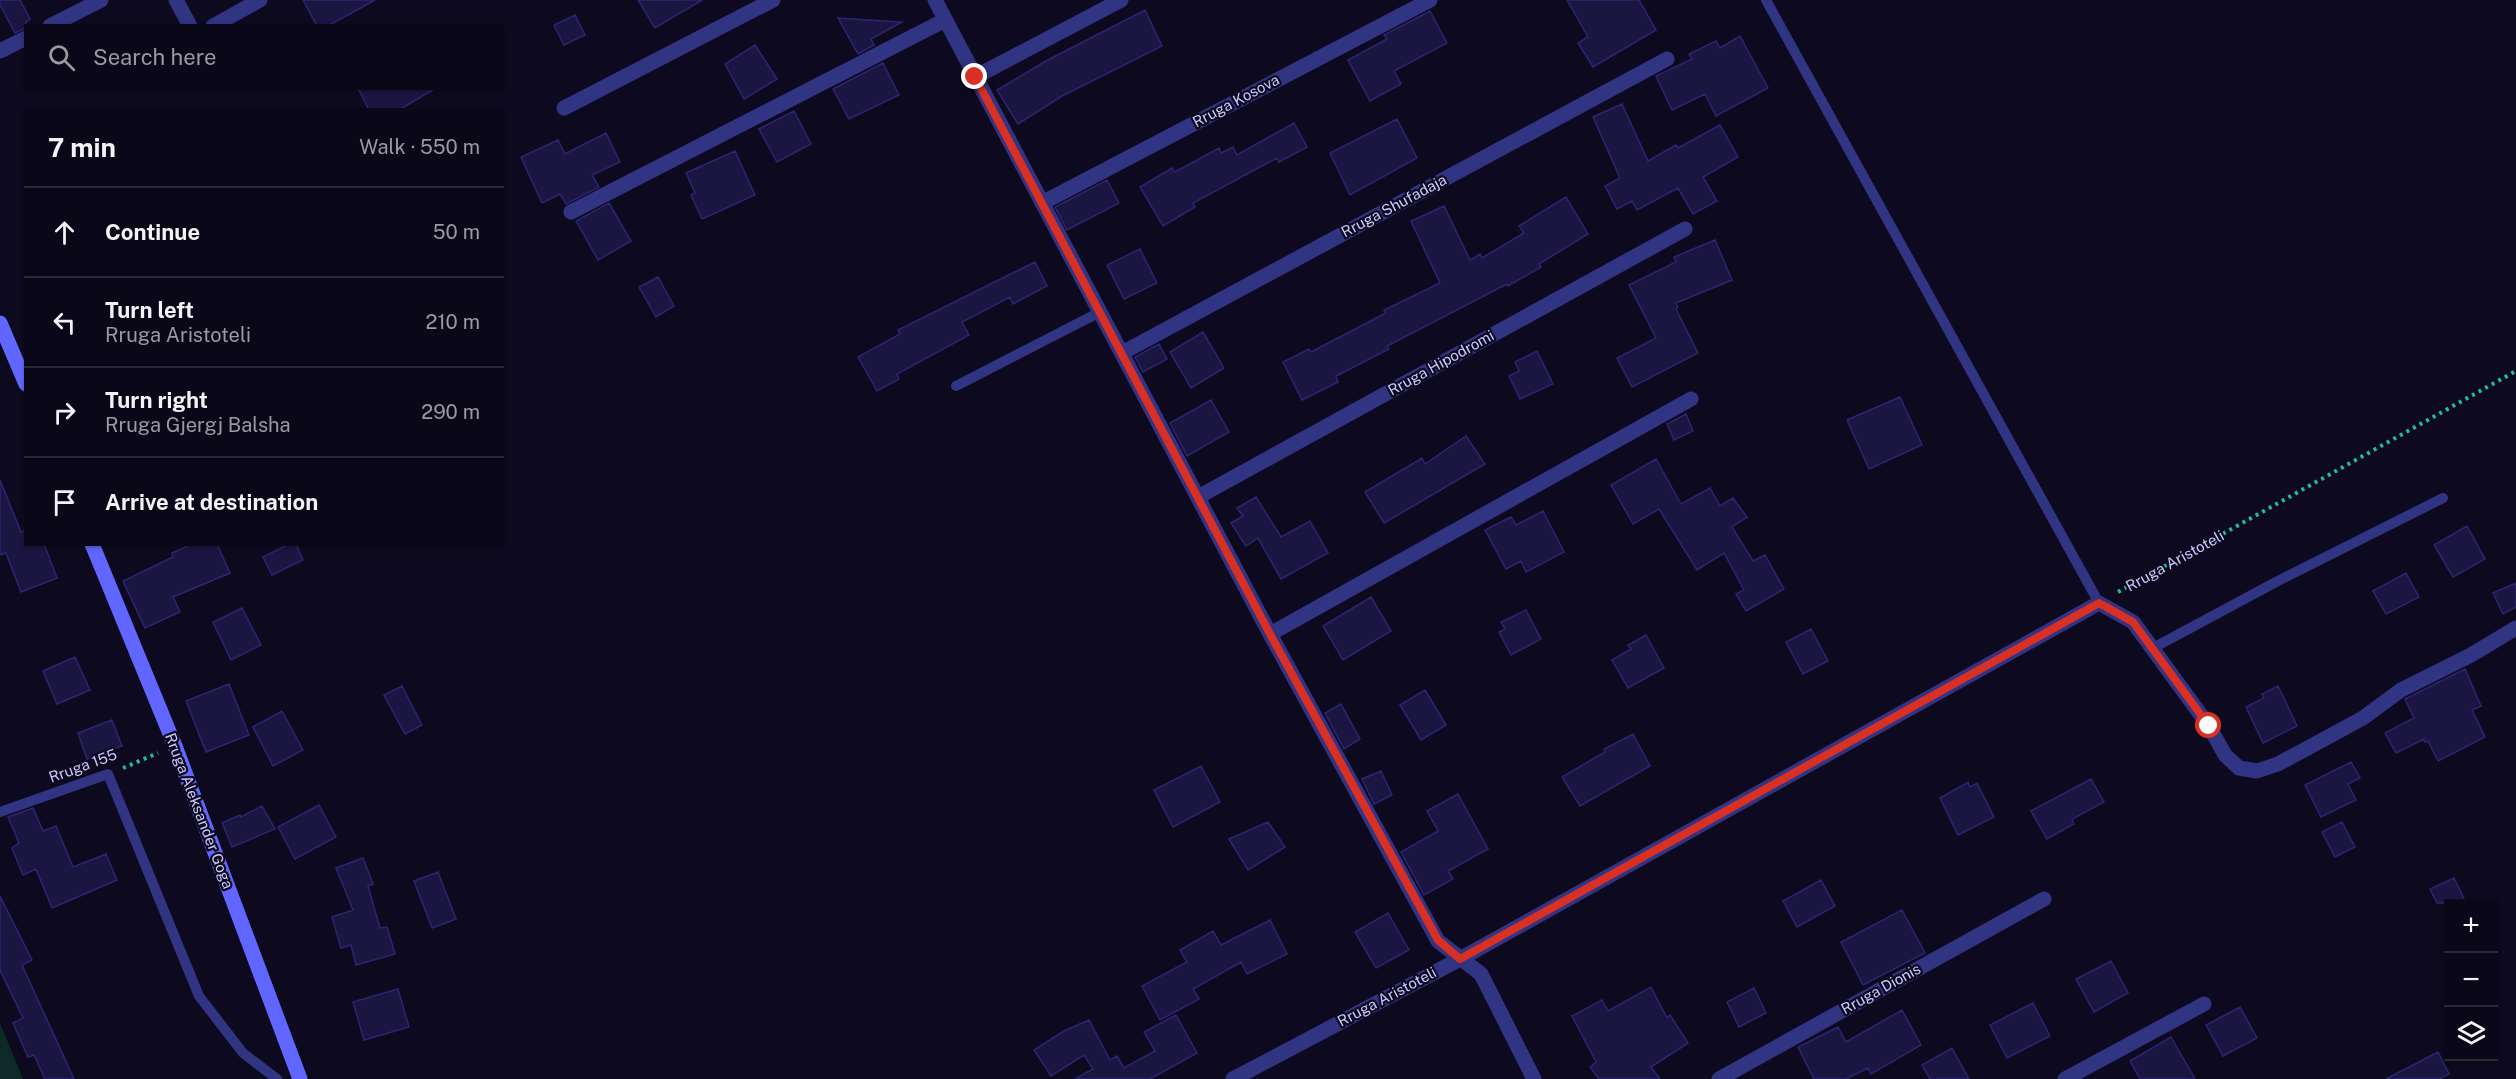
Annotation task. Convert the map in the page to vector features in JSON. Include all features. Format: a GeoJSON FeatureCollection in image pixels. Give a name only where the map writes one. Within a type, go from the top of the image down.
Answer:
{"type":"FeatureCollection","features":[{"type":"Feature","properties":{"kind":"main road"},"geometry":{"type":"LineString","coordinates":[[0,323],[24,379]]}},
{"type":"Feature","properties":{"kind":"main road","name":"Rruga Aleksander Goga"},"geometry":{"type":"LineString","coordinates":[[93,546],[175,746],[300,1079]]}},
{"type":"Feature","properties":{"kind":"street"},"geometry":{"type":"LineString","coordinates":[[54,24],[101,0]]}},
{"type":"Feature","properties":{"kind":"street"},"geometry":{"type":"LineString","coordinates":[[176,0],[189,24]]}},
{"type":"Feature","properties":{"kind":"street"},"geometry":{"type":"LineString","coordinates":[[217,24],[260,0]]}},
{"type":"Feature","properties":{"kind":"street"},"geometry":{"type":"LineString","coordinates":[[564,108],[773,0]]}},
{"type":"Feature","properties":{"kind":"street"},"geometry":{"type":"LineString","coordinates":[[935,0],[1270,634],[1438,940],[1481,974],[1534,1079]]}},
{"type":"Feature","properties":{"kind":"street"},"geometry":{"type":"LineString","coordinates":[[975,77],[1121,0]]}},
{"type":"Feature","properties":{"kind":"street","name":"Rruga Kosova"},"geometry":{"type":"LineString","coordinates":[[1042,203],[1430,0]]}},
{"type":"Feature","properties":{"kind":"street"},"geometry":{"type":"LineString","coordinates":[[571,212],[945,20]]}},
{"type":"Feature","properties":{"kind":"street"},"geometry":{"type":"LineString","coordinates":[[0,51],[24,39]]}},
{"type":"Feature","properties":{"kind":"street","name":"Rruga Shufadaja"},"geometry":{"type":"LineString","coordinates":[[1122,353],[1667,59]]}},
{"type":"Feature","properties":{"kind":"street","name":"Rruga Hipodromi"},"geometry":{"type":"LineString","coordinates":[[1198,497],[1685,229]]}},
{"type":"Feature","properties":{"kind":"street"},"geometry":{"type":"LineString","coordinates":[[1270,634],[1691,399]]}},
{"type":"Feature","properties":{"kind":"street"},"geometry":{"type":"LineString","coordinates":[[2099,603],[2133,622],[2209,726],[2225,755],[2239,768],[2257,771],[2278,764],[2354,723],[2401,690],[2471,655],[2516,628]]}},
{"type":"Feature","properties":{"kind":"street","name":"Rruga Aristoteli"},"geometry":{"type":"LineString","coordinates":[[1233,1079],[1460,959],[2099,603]]}},
{"type":"Feature","properties":{"kind":"street","name":"Rruga Dionis"},"geometry":{"type":"LineString","coordinates":[[1719,1079],[2044,899]]}},
{"type":"Feature","properties":{"kind":"street"},"geometry":{"type":"LineString","coordinates":[[2065,1079],[2204,1004]]}},
{"type":"Feature","properties":{"kind":"lane"},"geometry":{"type":"LineString","coordinates":[[1766,0],[2099,603]]}},
{"type":"Feature","properties":{"kind":"lane"},"geometry":{"type":"LineString","coordinates":[[956,386],[1100,312]]}},
{"type":"Feature","properties":{"kind":"lane"},"geometry":{"type":"LineString","coordinates":[[2153,648],[2276,582],[2443,498]]}},
{"type":"Feature","properties":{"kind":"lane"},"geometry":{"type":"LineString","coordinates":[[108,774],[199,996],[243,1053],[277,1079]]}},
{"type":"Feature","properties":{"kind":"lane","name":"Rruga 155"},"geometry":{"type":"LineString","coordinates":[[0,812],[108,774]]}},
{"type":"Feature","properties":{"kind":"path","name":"Rruga Aristoteli"},"geometry":{"type":"LineString","coordinates":[[2099,603],[2516,371]]}},
{"type":"Feature","properties":{"kind":"path","name":"Rruga 155"},"geometry":{"type":"LineString","coordinates":[[108,774],[175,746]]}},
{"type":"Feature","properties":{"kind":"green space"},"geometry":{"type":"Polygon","coordinates":[[[0,1023],[23,1079],[0,1079],[0,1023]]]}},
{"type":"Feature","properties":{"kind":"building"},"geometry":{"type":"Polygon","coordinates":[[[0,0],[20,0],[30,19],[24,24],[24,29],[15,33],[0,5],[0,0]]]}},
{"type":"Feature","properties":{"kind":"building"},"geometry":{"type":"Polygon","coordinates":[[[303,0],[375,0],[332,24],[316,24],[303,0]]]}},
{"type":"Feature","properties":{"kind":"building"},"geometry":{"type":"Polygon","coordinates":[[[638,0],[702,0],[655,28],[638,0]]]}},
{"type":"Feature","properties":{"kind":"building"},"geometry":{"type":"Polygon","coordinates":[[[1567,0],[1639,0],[1656,30],[1593,67],[1578,43],[1588,37],[1567,0]]]}},
{"type":"Feature","properties":{"kind":"building"},"geometry":{"type":"Polygon","coordinates":[[[1145,10],[1162,46],[1062,96],[1018,124],[997,90],[1046,61],[1145,10]]]}},
{"type":"Feature","properties":{"kind":"building"},"geometry":{"type":"Polygon","coordinates":[[[1430,11],[1447,43],[1394,71],[1401,84],[1370,101],[1348,60],[1387,39],[1384,35],[1430,11]]]}},
{"type":"Feature","properties":{"kind":"building"},"geometry":{"type":"Polygon","coordinates":[[[575,15],[585,35],[564,45],[554,25],[575,15]]]}},
{"type":"Feature","properties":{"kind":"building"},"geometry":{"type":"Polygon","coordinates":[[[838,18],[902,22],[871,39],[874,45],[858,54],[838,18]]]}},
{"type":"Feature","properties":{"kind":"building"},"geometry":{"type":"Polygon","coordinates":[[[1740,36],[1768,88],[1716,116],[1705,94],[1672,110],[1656,76],[1692,59],[1689,54],[1716,41],[1720,48],[1740,36]]]}},
{"type":"Feature","properties":{"kind":"building"},"geometry":{"type":"Polygon","coordinates":[[[755,45],[777,79],[744,99],[725,64],[755,45]]]}},
{"type":"Feature","properties":{"kind":"building"},"geometry":{"type":"Polygon","coordinates":[[[883,63],[899,95],[849,119],[833,89],[883,63]]]}},
{"type":"Feature","properties":{"kind":"building"},"geometry":{"type":"Polygon","coordinates":[[[359,90],[433,90],[402,108],[368,108],[359,90]]]}},
{"type":"Feature","properties":{"kind":"building"},"geometry":{"type":"Polygon","coordinates":[[[1622,104],[1648,161],[1720,125],[1738,157],[1703,177],[1717,201],[1693,214],[1678,188],[1637,210],[1632,201],[1617,209],[1605,186],[1620,178],[1593,117],[1622,104]]]}},
{"type":"Feature","properties":{"kind":"building"},"geometry":{"type":"Polygon","coordinates":[[[794,111],[811,144],[777,162],[759,129],[794,111]]]}},
{"type":"Feature","properties":{"kind":"building"},"geometry":{"type":"Polygon","coordinates":[[[1397,119],[1417,158],[1350,195],[1330,153],[1397,119]]]}},
{"type":"Feature","properties":{"kind":"building"},"geometry":{"type":"Polygon","coordinates":[[[1294,123],[1307,147],[1279,162],[1277,158],[1193,203],[1195,207],[1163,226],[1140,187],[1172,168],[1175,172],[1219,148],[1221,153],[1233,147],[1237,155],[1294,123]]]}},
{"type":"Feature","properties":{"kind":"building"},"geometry":{"type":"Polygon","coordinates":[[[606,133],[620,162],[592,175],[599,187],[566,204],[560,194],[542,203],[521,157],[558,140],[565,154],[606,133]]]}},
{"type":"Feature","properties":{"kind":"building"},"geometry":{"type":"Polygon","coordinates":[[[735,151],[755,195],[702,219],[691,195],[695,193],[686,173],[735,151]]]}},
{"type":"Feature","properties":{"kind":"building"},"geometry":{"type":"Polygon","coordinates":[[[1107,180],[1119,203],[1067,230],[1055,207],[1107,180]]]}},
{"type":"Feature","properties":{"kind":"building"},"geometry":{"type":"Polygon","coordinates":[[[1566,197],[1588,234],[1539,264],[1541,267],[1508,286],[1507,284],[1387,346],[1389,349],[1336,376],[1338,382],[1302,400],[1283,362],[1309,349],[1311,352],[1386,313],[1384,310],[1440,283],[1411,221],[1444,206],[1470,260],[1480,254],[1482,258],[1524,233],[1519,226],[1566,197]]]}},
{"type":"Feature","properties":{"kind":"building"},"geometry":{"type":"Polygon","coordinates":[[[609,203],[631,241],[598,260],[576,221],[609,203]]]}},
{"type":"Feature","properties":{"kind":"building"},"geometry":{"type":"Polygon","coordinates":[[[1715,240],[1732,280],[1676,303],[1678,307],[1676,309],[1698,353],[1632,387],[1617,358],[1656,338],[1629,285],[1676,262],[1674,257],[1715,240]]]}},
{"type":"Feature","properties":{"kind":"building"},"geometry":{"type":"Polygon","coordinates":[[[1140,249],[1157,283],[1124,299],[1107,265],[1140,249]]]}},
{"type":"Feature","properties":{"kind":"building"},"geometry":{"type":"Polygon","coordinates":[[[1035,262],[1047,286],[1013,304],[1010,297],[962,322],[969,335],[897,374],[899,379],[877,391],[858,357],[900,334],[898,330],[1035,262]]]}},
{"type":"Feature","properties":{"kind":"building"},"geometry":{"type":"Polygon","coordinates":[[[658,277],[674,306],[656,317],[639,287],[658,277]]]}},
{"type":"Feature","properties":{"kind":"building"},"geometry":{"type":"Polygon","coordinates":[[[1203,332],[1224,368],[1191,388],[1170,352],[1203,332]]]}},
{"type":"Feature","properties":{"kind":"building"},"geometry":{"type":"Polygon","coordinates":[[[1159,344],[1167,359],[1143,372],[1135,357],[1159,344]]]}},
{"type":"Feature","properties":{"kind":"building"},"geometry":{"type":"Polygon","coordinates":[[[1537,351],[1553,384],[1520,399],[1509,376],[1519,371],[1515,362],[1537,351]]]}},
{"type":"Feature","properties":{"kind":"building"},"geometry":{"type":"Polygon","coordinates":[[[1900,397],[1922,445],[1869,469],[1847,420],[1900,397]]]}},
{"type":"Feature","properties":{"kind":"building"},"geometry":{"type":"Polygon","coordinates":[[[1211,400],[1229,432],[1187,456],[1170,423],[1211,400]]]}},
{"type":"Feature","properties":{"kind":"building"},"geometry":{"type":"Polygon","coordinates":[[[1686,414],[1693,431],[1674,440],[1667,424],[1686,414]]]}},
{"type":"Feature","properties":{"kind":"building"},"geometry":{"type":"Polygon","coordinates":[[[1466,436],[1485,464],[1384,523],[1365,492],[1422,458],[1425,464],[1466,436]]]}},
{"type":"Feature","properties":{"kind":"building"},"geometry":{"type":"Polygon","coordinates":[[[1656,459],[1681,504],[1710,488],[1720,506],[1733,498],[1747,517],[1732,527],[1753,561],[1765,555],[1784,589],[1746,611],[1736,594],[1744,590],[1724,553],[1697,570],[1659,509],[1633,524],[1611,485],[1656,459]]]}},
{"type":"Feature","properties":{"kind":"building"},"geometry":{"type":"Polygon","coordinates":[[[0,480],[21,532],[24,531],[24,546],[45,546],[57,578],[21,592],[6,553],[0,555],[0,480]]]}},
{"type":"Feature","properties":{"kind":"building"},"geometry":{"type":"Polygon","coordinates":[[[1256,497],[1281,537],[1310,521],[1328,553],[1281,579],[1258,538],[1246,546],[1231,523],[1243,516],[1237,508],[1256,497]]]}},
{"type":"Feature","properties":{"kind":"building"},"geometry":{"type":"Polygon","coordinates":[[[1543,511],[1564,552],[1526,572],[1521,561],[1506,569],[1485,530],[1511,517],[1516,525],[1543,511]]]}},
{"type":"Feature","properties":{"kind":"building"},"geometry":{"type":"Polygon","coordinates":[[[2467,526],[2485,559],[2453,577],[2434,545],[2467,526]]]}},
{"type":"Feature","properties":{"kind":"building"},"geometry":{"type":"Polygon","coordinates":[[[188,546],[218,546],[230,573],[173,597],[180,612],[145,628],[123,581],[173,557],[172,553],[188,546]]]}},
{"type":"Feature","properties":{"kind":"building"},"geometry":{"type":"Polygon","coordinates":[[[285,546],[297,546],[303,560],[272,575],[263,557],[285,546]]]}},
{"type":"Feature","properties":{"kind":"building"},"geometry":{"type":"Polygon","coordinates":[[[2406,573],[2419,597],[2386,614],[2373,591],[2406,573]]]}},
{"type":"Feature","properties":{"kind":"building"},"geometry":{"type":"Polygon","coordinates":[[[2516,583],[2516,607],[2503,614],[2493,593],[2516,583]]]}},
{"type":"Feature","properties":{"kind":"building"},"geometry":{"type":"Polygon","coordinates":[[[1371,597],[1391,631],[1343,660],[1323,626],[1371,597]]]}},
{"type":"Feature","properties":{"kind":"building"},"geometry":{"type":"Polygon","coordinates":[[[242,608],[261,645],[231,660],[213,622],[242,608]]]}},
{"type":"Feature","properties":{"kind":"building"},"geometry":{"type":"Polygon","coordinates":[[[1526,610],[1541,639],[1511,655],[1499,632],[1505,629],[1501,622],[1526,610]]]}},
{"type":"Feature","properties":{"kind":"building"},"geometry":{"type":"Polygon","coordinates":[[[1811,629],[1828,661],[1803,674],[1786,642],[1811,629]]]}},
{"type":"Feature","properties":{"kind":"building"},"geometry":{"type":"Polygon","coordinates":[[[1646,635],[1664,668],[1628,688],[1612,660],[1631,649],[1628,645],[1646,635]]]}},
{"type":"Feature","properties":{"kind":"building"},"geometry":{"type":"Polygon","coordinates":[[[75,657],[90,690],[57,704],[43,671],[75,657]]]}},
{"type":"Feature","properties":{"kind":"building"},"geometry":{"type":"Polygon","coordinates":[[[2465,669],[2481,706],[2472,710],[2485,737],[2438,761],[2428,741],[2425,742],[2424,739],[2396,753],[2385,733],[2414,718],[2405,699],[2465,669]]]}},
{"type":"Feature","properties":{"kind":"building"},"geometry":{"type":"Polygon","coordinates":[[[229,684],[249,735],[206,752],[186,701],[229,684]]]}},
{"type":"Feature","properties":{"kind":"building"},"geometry":{"type":"Polygon","coordinates":[[[402,686],[422,725],[405,734],[384,695],[402,686]]]}},
{"type":"Feature","properties":{"kind":"building"},"geometry":{"type":"Polygon","coordinates":[[[2278,686],[2297,726],[2263,743],[2246,707],[2264,698],[2262,694],[2278,686]]]}},
{"type":"Feature","properties":{"kind":"building"},"geometry":{"type":"Polygon","coordinates":[[[1425,690],[1446,725],[1421,740],[1400,705],[1425,690]]]}},
{"type":"Feature","properties":{"kind":"building"},"geometry":{"type":"Polygon","coordinates":[[[1341,704],[1360,739],[1344,749],[1325,713],[1341,704]]]}},
{"type":"Feature","properties":{"kind":"building"},"geometry":{"type":"Polygon","coordinates":[[[282,711],[303,750],[273,766],[253,727],[282,711]]]}},
{"type":"Feature","properties":{"kind":"building"},"geometry":{"type":"Polygon","coordinates":[[[112,720],[122,746],[87,759],[78,733],[112,720]]]}},
{"type":"Feature","properties":{"kind":"building"},"geometry":{"type":"Polygon","coordinates":[[[1633,734],[1650,766],[1580,806],[1562,777],[1605,752],[1604,749],[1633,734]]]}},
{"type":"Feature","properties":{"kind":"building"},"geometry":{"type":"Polygon","coordinates":[[[2351,762],[2360,778],[2348,784],[2356,800],[2321,817],[2305,785],[2351,762]]]}},
{"type":"Feature","properties":{"kind":"building"},"geometry":{"type":"Polygon","coordinates":[[[1201,766],[1220,802],[1173,827],[1154,790],[1201,766]]]}},
{"type":"Feature","properties":{"kind":"building"},"geometry":{"type":"Polygon","coordinates":[[[1381,771],[1392,795],[1374,804],[1362,779],[1381,771]]]}},
{"type":"Feature","properties":{"kind":"building"},"geometry":{"type":"Polygon","coordinates":[[[2091,779],[2104,802],[2072,819],[2074,824],[2047,839],[2031,811],[2091,779]]]}},
{"type":"Feature","properties":{"kind":"building"},"geometry":{"type":"Polygon","coordinates":[[[1968,782],[1970,787],[1977,783],[1994,817],[1958,835],[1940,798],[1968,782]]]}},
{"type":"Feature","properties":{"kind":"building"},"geometry":{"type":"Polygon","coordinates":[[[1458,794],[1488,849],[1448,871],[1453,879],[1424,895],[1401,852],[1438,831],[1427,811],[1458,794]]]}},
{"type":"Feature","properties":{"kind":"building"},"geometry":{"type":"Polygon","coordinates":[[[319,805],[336,837],[295,859],[278,827],[319,805]]]}},
{"type":"Feature","properties":{"kind":"building"},"geometry":{"type":"Polygon","coordinates":[[[262,806],[275,829],[232,847],[222,823],[240,815],[241,817],[262,806]]]}},
{"type":"Feature","properties":{"kind":"building"},"geometry":{"type":"Polygon","coordinates":[[[33,808],[43,831],[56,826],[73,867],[106,854],[117,880],[52,908],[36,869],[23,875],[12,848],[19,843],[8,817],[33,808]]]}},
{"type":"Feature","properties":{"kind":"building"},"geometry":{"type":"Polygon","coordinates":[[[1268,822],[1285,847],[1248,870],[1229,839],[1268,822]]]}},
{"type":"Feature","properties":{"kind":"building"},"geometry":{"type":"Polygon","coordinates":[[[2342,822],[2355,847],[2335,857],[2322,832],[2342,822]]]}},
{"type":"Feature","properties":{"kind":"building"},"geometry":{"type":"Polygon","coordinates":[[[363,858],[373,884],[368,886],[380,928],[387,927],[395,954],[356,965],[351,945],[341,948],[332,917],[353,910],[336,868],[363,858]]]}},
{"type":"Feature","properties":{"kind":"building"},"geometry":{"type":"Polygon","coordinates":[[[438,872],[456,919],[432,928],[414,881],[438,872]]]}},
{"type":"Feature","properties":{"kind":"building"},"geometry":{"type":"Polygon","coordinates":[[[2454,878],[2464,899],[2444,899],[2444,903],[2437,903],[2430,889],[2454,878]]]}},
{"type":"Feature","properties":{"kind":"building"},"geometry":{"type":"Polygon","coordinates":[[[1821,880],[1835,906],[1797,927],[1783,901],[1821,880]]]}},
{"type":"Feature","properties":{"kind":"building"},"geometry":{"type":"Polygon","coordinates":[[[0,896],[32,960],[22,965],[74,1079],[45,1079],[34,1055],[28,1057],[13,1023],[23,1018],[0,970],[0,896]]]}},
{"type":"Feature","properties":{"kind":"building"},"geometry":{"type":"Polygon","coordinates":[[[1902,910],[1925,953],[1863,985],[1841,942],[1902,910]]]}},
{"type":"Feature","properties":{"kind":"building"},"geometry":{"type":"Polygon","coordinates":[[[1388,913],[1409,950],[1376,968],[1355,932],[1388,913]]]}},
{"type":"Feature","properties":{"kind":"building"},"geometry":{"type":"Polygon","coordinates":[[[1270,920],[1287,954],[1247,974],[1241,962],[1193,989],[1199,999],[1160,1020],[1142,986],[1187,962],[1180,950],[1213,931],[1221,945],[1270,920]]]}},
{"type":"Feature","properties":{"kind":"building"},"geometry":{"type":"Polygon","coordinates":[[[2111,961],[2128,993],[2094,1012],[2076,979],[2111,961]]]}},
{"type":"Feature","properties":{"kind":"building"},"geometry":{"type":"Polygon","coordinates":[[[1651,987],[1667,1018],[1670,1015],[1688,1043],[1651,1067],[1660,1079],[1599,1079],[1590,1067],[1596,1062],[1572,1016],[1602,1000],[1608,1011],[1651,987]]]}},
{"type":"Feature","properties":{"kind":"building"},"geometry":{"type":"Polygon","coordinates":[[[1754,988],[1766,1013],[1739,1027],[1727,1002],[1754,988]]]}},
{"type":"Feature","properties":{"kind":"building"},"geometry":{"type":"Polygon","coordinates":[[[398,989],[409,1027],[364,1040],[353,1002],[398,989]]]}},
{"type":"Feature","properties":{"kind":"building"},"geometry":{"type":"Polygon","coordinates":[[[2033,1003],[2050,1036],[2007,1058],[1990,1025],[2033,1003]]]}},
{"type":"Feature","properties":{"kind":"building"},"geometry":{"type":"Polygon","coordinates":[[[2240,1007],[2257,1038],[2223,1056],[2206,1025],[2240,1007]]]}},
{"type":"Feature","properties":{"kind":"building"},"geometry":{"type":"Polygon","coordinates":[[[1902,1010],[1921,1045],[1871,1074],[1868,1068],[1846,1079],[1814,1079],[1798,1047],[1838,1027],[1846,1042],[1902,1010]]]}},
{"type":"Feature","properties":{"kind":"building"},"geometry":{"type":"Polygon","coordinates":[[[1176,1015],[1197,1053],[1150,1079],[1075,1079],[1093,1069],[1084,1055],[1051,1076],[1034,1050],[1064,1031],[1089,1020],[1110,1060],[1117,1056],[1124,1068],[1155,1051],[1144,1032],[1176,1015]]]}},
{"type":"Feature","properties":{"kind":"building"},"geometry":{"type":"Polygon","coordinates":[[[2171,1037],[2195,1079],[2140,1079],[2130,1061],[2171,1037]]]}},
{"type":"Feature","properties":{"kind":"building"},"geometry":{"type":"Polygon","coordinates":[[[1952,1048],[1969,1079],[1930,1079],[1922,1065],[1952,1048]]]}},
{"type":"Feature","properties":{"kind":"building"},"geometry":{"type":"Polygon","coordinates":[[[2438,1052],[2449,1074],[2439,1079],[2386,1079],[2438,1052]]]}},
{"type":"Feature","properties":{"kind":"route"},"geometry":{"type":"LineString","coordinates":[[975,77],[1270,634],[1438,940],[1460,959],[2099,603],[2133,622],[2209,726]]}}]}
